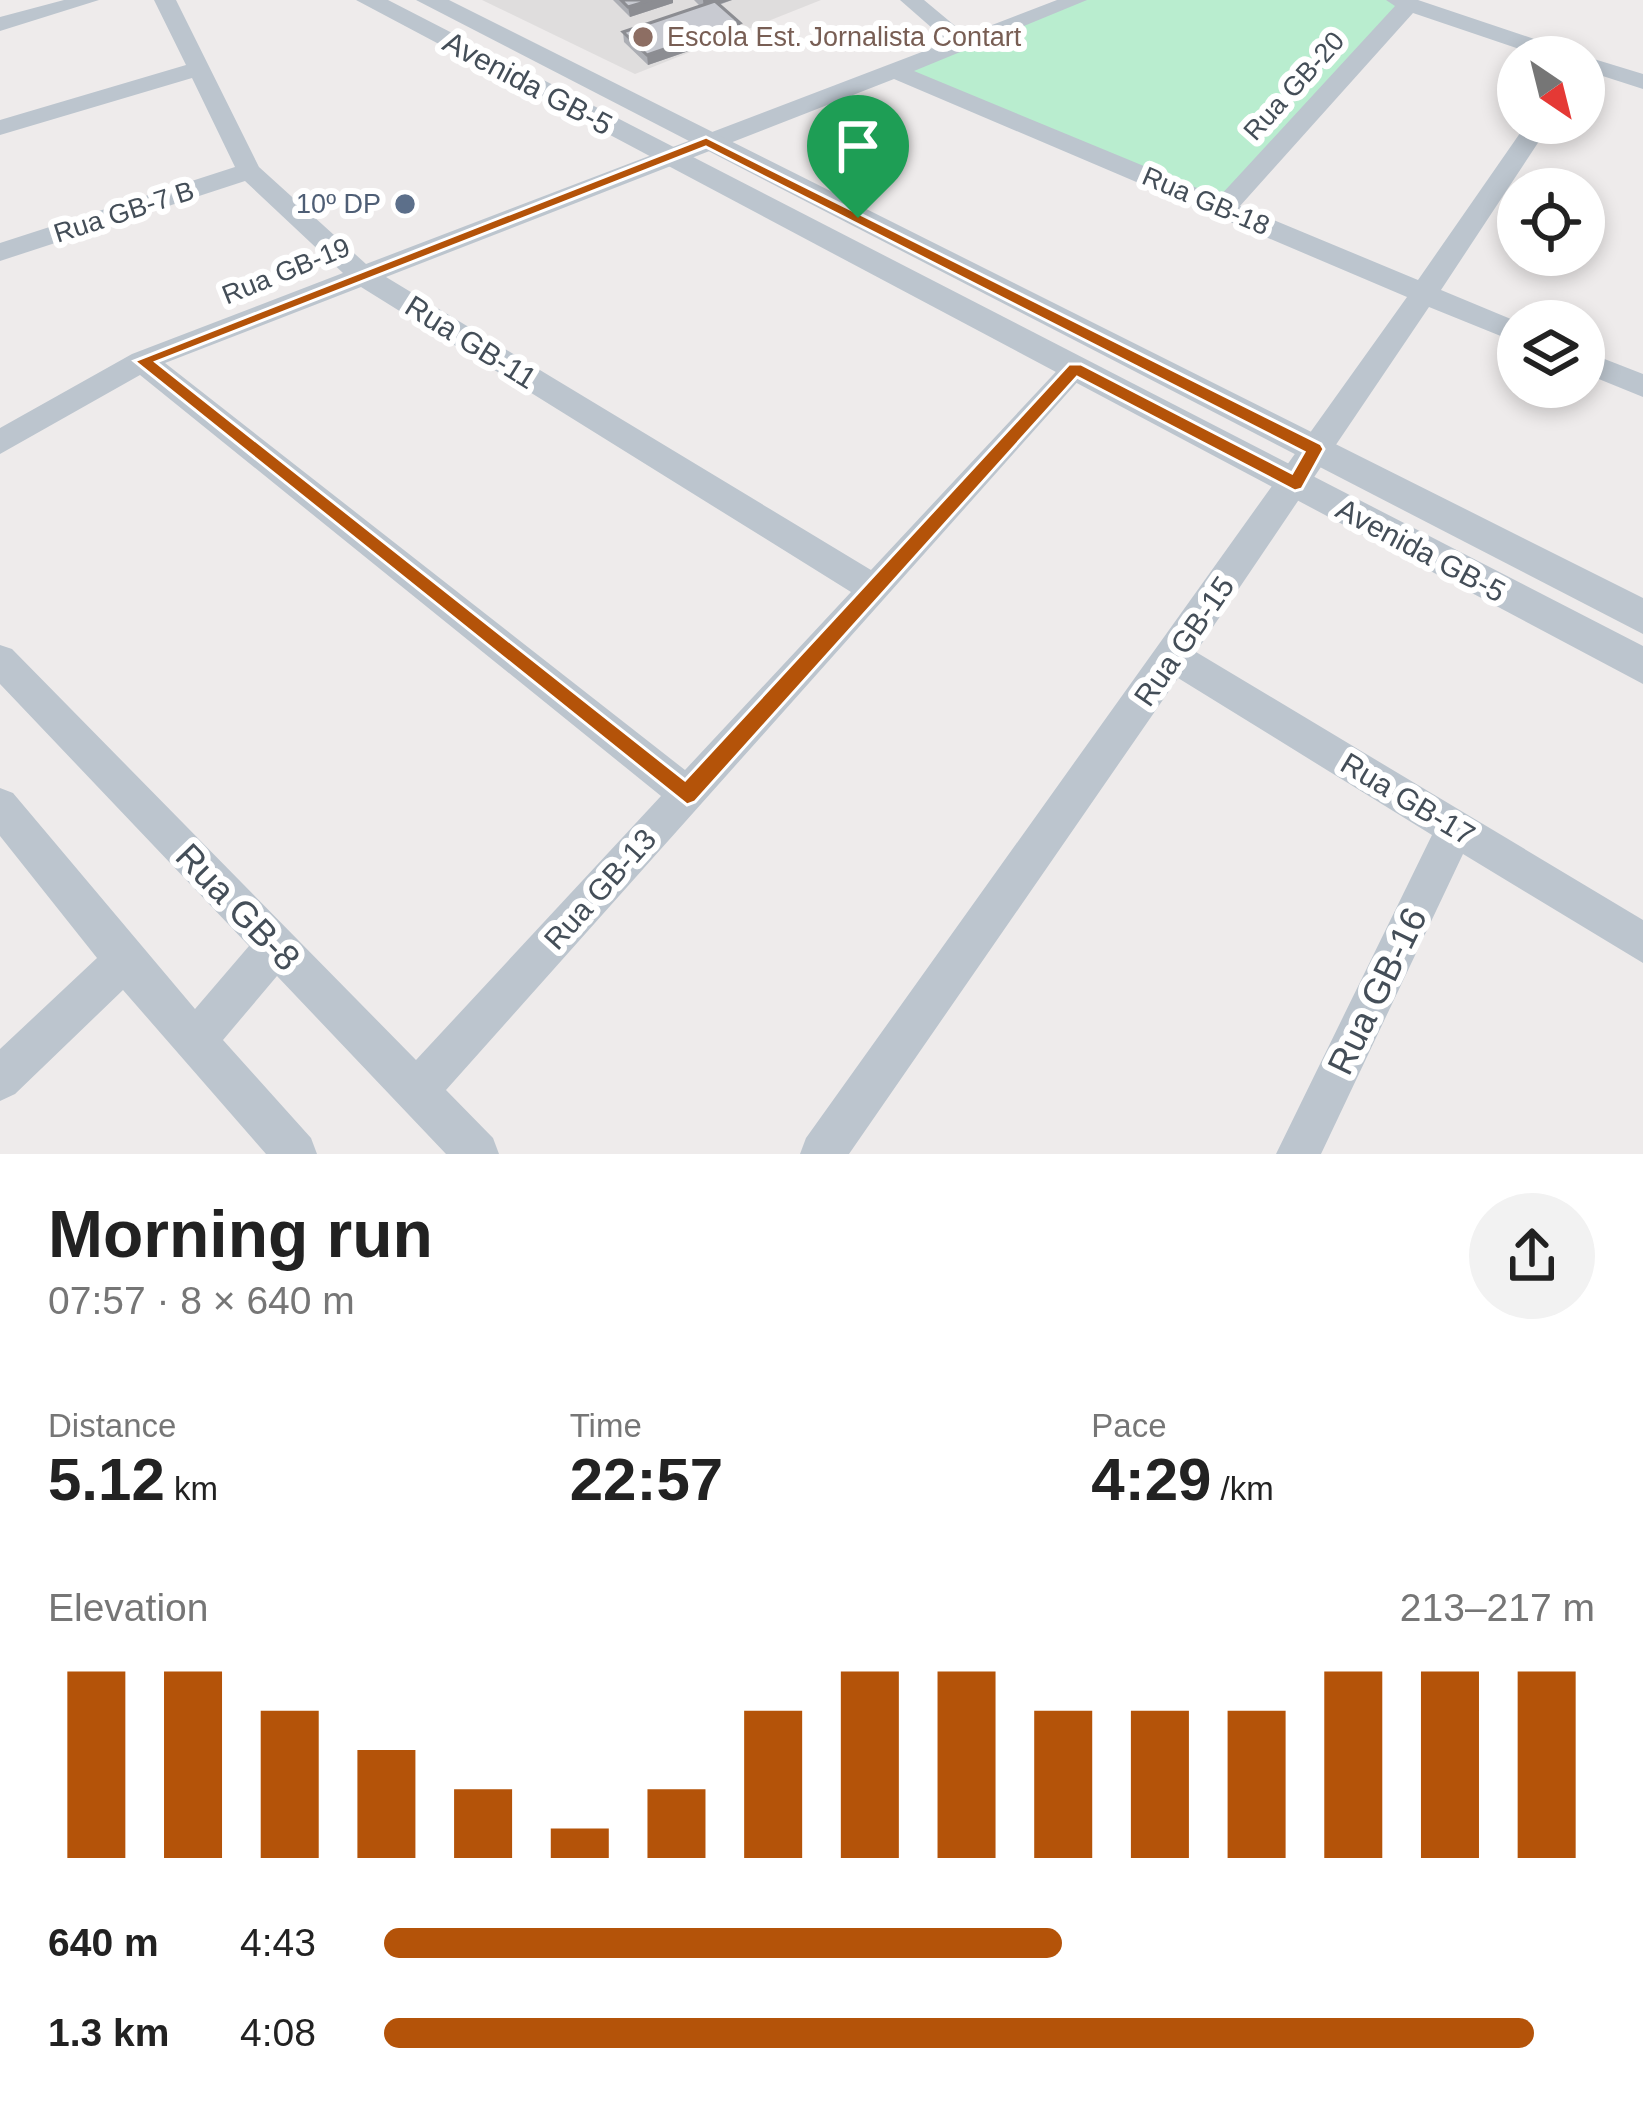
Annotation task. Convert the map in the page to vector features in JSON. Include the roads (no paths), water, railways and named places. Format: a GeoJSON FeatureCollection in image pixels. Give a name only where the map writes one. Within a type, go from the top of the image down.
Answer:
{"type":"FeatureCollection","features":[{"type":"Feature","properties":{"kind":"street"},"geometry":{"type":"LineString","coordinates":[[0,24],[88,0]]}},
{"type":"Feature","properties":{"kind":"street","name":"Rua GB-11"},"geometry":{"type":"LineString","coordinates":[[165,0],[249,171],[359,273],[874,589]]}},
{"type":"Feature","properties":{"kind":"street","name":"Avenida GB-5"},"geometry":{"type":"LineString","coordinates":[[369,0],[1643,666]]}},
{"type":"Feature","properties":{"kind":"street","name":"Avenida GB-5"},"geometry":{"type":"LineString","coordinates":[[429,0],[1643,617]]}},
{"type":"Feature","properties":{"kind":"street"},"geometry":{"type":"LineString","coordinates":[[911,0],[964,43]]}},
{"type":"Feature","properties":{"kind":"street","name":"Rua GB-19"},"geometry":{"type":"LineString","coordinates":[[0,442],[142,361],[359,273],[1076,0]]}},
{"type":"Feature","properties":{"kind":"street"},"geometry":{"type":"LineString","coordinates":[[1403,2],[1503,36]]}},
{"type":"Feature","properties":{"kind":"street","name":"Rua GB-20"},"geometry":{"type":"LineString","coordinates":[[1223,209],[1403,2]]}},
{"type":"Feature","properties":{"kind":"street"},"geometry":{"type":"LineString","coordinates":[[0,128],[200,68]]}},
{"type":"Feature","properties":{"kind":"street","name":"Rua GB-18"},"geometry":{"type":"LineString","coordinates":[[893,70],[1497,324]]}},
{"type":"Feature","properties":{"kind":"street"},"geometry":{"type":"LineString","coordinates":[[1605,70],[1643,82]]}},
{"type":"Feature","properties":{"kind":"street","name":"Rua GB-15"},"geometry":{"type":"LineString","coordinates":[[822,1154],[1295,484],[1525,144]]}},
{"type":"Feature","properties":{"kind":"street","name":"Rua GB-7 B"},"geometry":{"type":"LineString","coordinates":[[0,252],[249,171]]}},
{"type":"Feature","properties":{"kind":"street"},"geometry":{"type":"LineString","coordinates":[[142,361],[687,794]]}},
{"type":"Feature","properties":{"kind":"street","name":"Rua GB-13"},"geometry":{"type":"LineString","coordinates":[[416,1091],[1075,369]]}},
{"type":"Feature","properties":{"kind":"street"},"geometry":{"type":"LineString","coordinates":[[1605,370],[1643,386]]}},
{"type":"Feature","properties":{"kind":"street","name":"Rua GB-17"},"geometry":{"type":"LineString","coordinates":[[1173,656],[1643,943]]}},
{"type":"Feature","properties":{"kind":"street","name":"Rua GB-8"},"geometry":{"type":"LineString","coordinates":[[0,660],[477,1154]]}},
{"type":"Feature","properties":{"kind":"street"},"geometry":{"type":"LineString","coordinates":[[0,806],[124,960],[295,1154]]}},
{"type":"Feature","properties":{"kind":"street","name":"Rua GB-16"},"geometry":{"type":"LineString","coordinates":[[1298,1154],[1456,828]]}},
{"type":"Feature","properties":{"kind":"street"},"geometry":{"type":"LineString","coordinates":[[195,1041],[276,946]]}},
{"type":"Feature","properties":{"kind":"street"},"geometry":{"type":"LineString","coordinates":[[0,1078],[124,960]]}},
{"type":"Feature","properties":{"kind":"place","name":"Escola Est. Jornalista Contart"},"geometry":{"type":"Point","coordinates":[643,37]}},
{"type":"Feature","properties":{"kind":"place","name":"10º DP"},"geometry":{"type":"Point","coordinates":[405,204]}}]}
